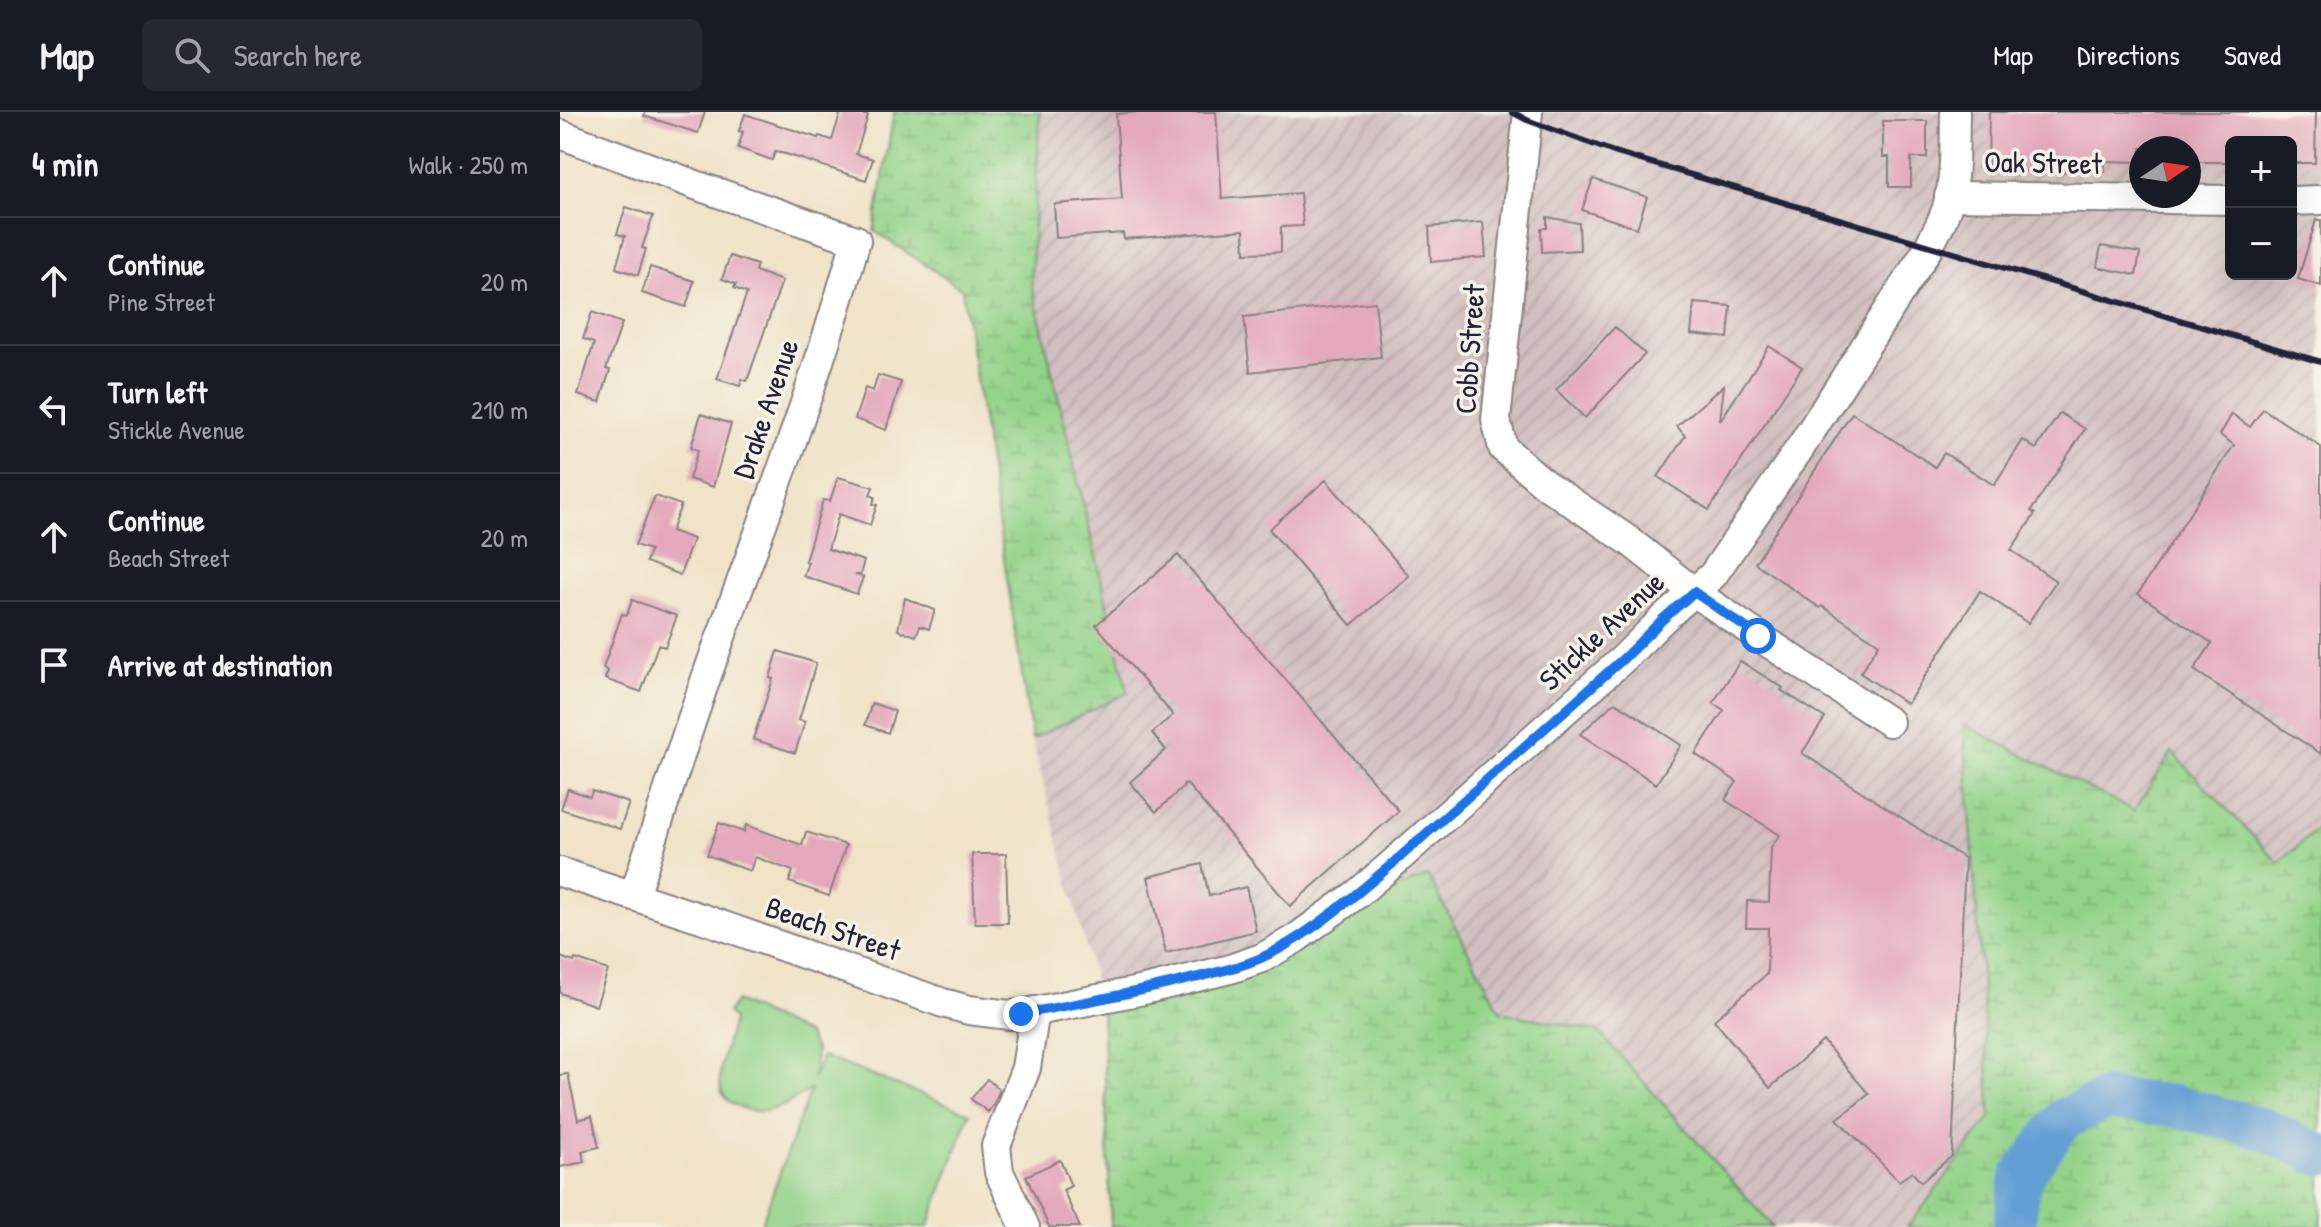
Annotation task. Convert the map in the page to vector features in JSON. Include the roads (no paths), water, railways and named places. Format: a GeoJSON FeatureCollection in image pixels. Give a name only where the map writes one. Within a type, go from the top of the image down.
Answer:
{"type":"FeatureCollection","features":[{"type":"Feature","properties":{"kind":"street","name":"Cobb Street"},"geometry":{"type":"LineString","coordinates":[[1528,112],[1496,420],[1499,439],[1510,455],[1546,485],[1628,540],[1694,592]]}},
{"type":"Feature","properties":{"kind":"street","name":"Stickle Avenue"},"geometry":{"type":"LineString","coordinates":[[1088,1001],[1230,969],[1262,958],[1295,939],[1391,865],[1713,575],[1802,445],[1929,247],[1944,216],[1949,196],[1955,112]]}},
{"type":"Feature","properties":{"kind":"street","name":"Drake Avenue"},"geometry":{"type":"LineString","coordinates":[[560,134],[856,240],[779,480],[714,657],[634,895]]}},
{"type":"Feature","properties":{"kind":"street","name":"Oak Street"},"geometry":{"type":"LineString","coordinates":[[1949,196],[2225,200]]}},
{"type":"Feature","properties":{"kind":"street"},"geometry":{"type":"LineString","coordinates":[[2297,201],[2321,200]]}},
{"type":"Feature","properties":{"kind":"street"},"geometry":{"type":"LineString","coordinates":[[1694,592],[1889,722]]}},
{"type":"Feature","properties":{"kind":"street","name":"Beach Street"},"geometry":{"type":"LineString","coordinates":[[560,872],[969,1010],[1009,1015],[1088,1001]]}},
{"type":"Feature","properties":{"kind":"street"},"geometry":{"type":"LineString","coordinates":[[1025,1227],[999,1172],[996,1146],[1026,1068],[1035,1011]]}},
{"type":"Feature","properties":{"kind":"waterway"},"geometry":{"type":"LineString","coordinates":[[2014,1227],[2021,1177],[2064,1119],[2107,1099],[2175,1106],[2264,1129],[2321,1155]]}},
{"type":"Feature","properties":{"kind":"railway"},"geometry":{"type":"LineString","coordinates":[[1512,112],[1614,152],[2321,362]]}}]}
